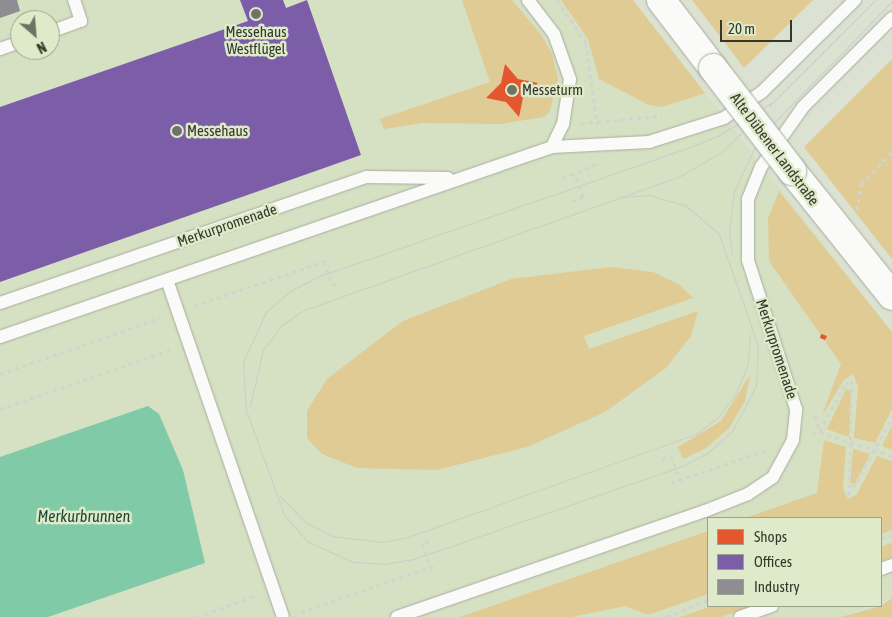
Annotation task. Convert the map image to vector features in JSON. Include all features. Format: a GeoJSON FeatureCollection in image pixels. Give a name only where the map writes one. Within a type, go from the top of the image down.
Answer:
{"type":"FeatureCollection","features":[{"type":"Feature","properties":{"kind":"street","name":"Alte Dübener Landstraße"},"geometry":{"type":"LineString","coordinates":[[661,0],[839,232],[892,296]]}},
{"type":"Feature","properties":{"kind":"lane"},"geometry":{"type":"LineString","coordinates":[[60,28],[81,21],[74,0]]}},
{"type":"Feature","properties":{"kind":"lane"},"geometry":{"type":"LineString","coordinates":[[528,0],[554,34],[570,79],[563,124],[552,147]]}},
{"type":"Feature","properties":{"kind":"lane","name":"Merkurpromenade"},"geometry":{"type":"LineString","coordinates":[[0,337],[552,147],[649,142],[724,118],[762,92],[855,0]]}},
{"type":"Feature","properties":{"kind":"lane","name":"Merkurpromenade"},"geometry":{"type":"LineString","coordinates":[[397,617],[748,494],[773,477],[793,440],[796,409],[748,260],[748,199],[761,166],[803,107],[892,18]]}},
{"type":"Feature","properties":{"kind":"lane","name":"Merkurpromenade"},"geometry":{"type":"LineString","coordinates":[[0,303],[366,177],[458,178]]}},
{"type":"Feature","properties":{"kind":"lane"},"geometry":{"type":"LineString","coordinates":[[168,280],[273,588],[289,615]]}},
{"type":"Feature","properties":{"kind":"lane"},"geometry":{"type":"LineString","coordinates":[[740,617],[769,607]]}},
{"type":"Feature","properties":{"kind":"path"},"geometry":{"type":"LineString","coordinates":[[563,178],[600,166],[598,145]]}},
{"type":"Feature","properties":{"kind":"path"},"geometry":{"type":"LineString","coordinates":[[839,232],[859,204],[861,184],[892,152]]}},
{"type":"Feature","properties":{"kind":"path"},"geometry":{"type":"LineString","coordinates":[[572,201],[583,197],[574,174]]}},
{"type":"Feature","properties":{"kind":"path"},"geometry":{"type":"LineString","coordinates":[[324,261],[332,285],[339,282]]}},
{"type":"Feature","properties":{"kind":"path"},"geometry":{"type":"LineString","coordinates":[[0,409],[190,343]]}},
{"type":"Feature","properties":{"kind":"path"},"geometry":{"type":"LineString","coordinates":[[820,432],[846,384],[852,380],[849,495],[876,450],[892,417]]}},
{"type":"Feature","properties":{"kind":"path"},"geometry":{"type":"LineString","coordinates":[[671,483],[820,432],[892,456]]}},
{"type":"Feature","properties":{"kind":"path"},"geometry":{"type":"LineString","coordinates":[[662,459],[671,456],[680,480]]}},
{"type":"Feature","properties":{"kind":"path"},"geometry":{"type":"LineString","coordinates":[[429,541],[422,543],[430,567]]}},
{"type":"Feature","properties":{"kind":"path"},"geometry":{"type":"LineString","coordinates":[[289,615],[437,565]]}},
{"type":"Feature","properties":{"kind":"path"},"geometry":{"type":"LineString","coordinates":[[196,617],[273,588]]}},
{"type":"Feature","properties":{"kind":"path"},"geometry":{"type":"LineString","coordinates":[[667,617],[707,600]]}},
{"type":"Feature","properties":{"kind":"shaded area"},"geometry":{"type":"Polygon","coordinates":[[[0,0],[633,0],[892,332],[892,598],[882,602],[882,517],[707,517],[707,607],[867,607],[840,617],[0,617],[0,0]]]}},
{"type":"Feature","properties":{"kind":"shaded area"},"geometry":{"type":"Polygon","coordinates":[[[462,0],[512,0],[542,36],[552,54],[558,79],[550,111],[544,117],[500,124],[423,123],[384,129],[380,119],[490,82],[462,0]]]}},
{"type":"Feature","properties":{"kind":"shaded area"},"geometry":{"type":"Polygon","coordinates":[[[561,0],[633,0],[705,93],[662,107],[649,105],[599,79],[588,39],[561,0]]]}},
{"type":"Feature","properties":{"kind":"shaded area"},"geometry":{"type":"Polygon","coordinates":[[[692,0],[813,0],[744,68],[692,0]]]}},
{"type":"Feature","properties":{"kind":"shaded area"},"geometry":{"type":"Polygon","coordinates":[[[892,59],[892,259],[804,147],[892,59]]]}},
{"type":"Feature","properties":{"kind":"shaded area"},"geometry":{"type":"Polygon","coordinates":[[[779,191],[892,332],[892,409],[875,443],[854,438],[858,386],[853,374],[843,381],[822,416],[841,364],[769,261],[768,218],[779,191]]]}},
{"type":"Feature","properties":{"kind":"shaded area"},"geometry":{"type":"Polygon","coordinates":[[[611,267],[653,272],[680,285],[693,298],[584,336],[589,349],[698,311],[691,336],[666,368],[605,412],[527,447],[437,470],[357,468],[322,454],[307,438],[307,411],[327,379],[403,321],[511,279],[611,267]]]}},
{"type":"Feature","properties":{"kind":"shaded area"},"geometry":{"type":"Polygon","coordinates":[[[750,375],[745,401],[729,428],[706,448],[683,459],[678,447],[721,421],[750,375]]]}},
{"type":"Feature","properties":{"kind":"shaded area"},"geometry":{"type":"Polygon","coordinates":[[[846,389],[851,391],[849,437],[827,429],[846,389]]]}},
{"type":"Feature","properties":{"kind":"shaded area"},"geometry":{"type":"Polygon","coordinates":[[[892,426],[892,450],[882,446],[892,426]]]}},
{"type":"Feature","properties":{"kind":"shaded area"},"geometry":{"type":"Polygon","coordinates":[[[824,440],[846,447],[843,489],[848,499],[857,494],[877,456],[892,461],[892,530],[882,534],[882,517],[748,517],[817,493],[824,440]]]}},
{"type":"Feature","properties":{"kind":"shaded area"},"geometry":{"type":"Polygon","coordinates":[[[853,449],[870,454],[855,484],[850,483],[853,449]]]}},
{"type":"Feature","properties":{"kind":"shaded area"},"geometry":{"type":"Polygon","coordinates":[[[707,531],[707,594],[648,615],[625,606],[572,617],[460,617],[707,531]]]}},
{"type":"Feature","properties":{"kind":"shaded area"},"geometry":{"type":"Polygon","coordinates":[[[892,543],[892,557],[882,561],[882,547],[892,543]]]}},
{"type":"Feature","properties":{"kind":"shaded area"},"geometry":{"type":"Polygon","coordinates":[[[892,598],[892,617],[840,617],[882,607],[892,598]]]}},
{"type":"Feature","properties":{"kind":"shaded area"},"geometry":{"type":"Polygon","coordinates":[[[709,607],[750,607],[721,617],[680,617],[709,607]]]}},
{"type":"Feature","properties":{"kind":"water","name":"Merkurbrunnen"},"geometry":{"type":"Polygon","coordinates":[[[148,406],[159,414],[183,470],[205,563],[48,617],[0,617],[0,457],[148,406]]]}},
{"type":"Feature","properties":{"kind":"building: Shops","name":"Messeturm"},"geometry":{"type":"Polygon","coordinates":[[[505,64],[518,79],[538,83],[523,98],[519,117],[506,102],[486,98],[501,83],[505,64]]]}},
{"type":"Feature","properties":{"kind":"building: Shops"},"geometry":{"type":"Polygon","coordinates":[[[821,334],[827,336],[825,340],[820,338],[821,334]]]}},
{"type":"Feature","properties":{"kind":"building: Offices","name":"Messehaus"},"geometry":{"type":"Polygon","coordinates":[[[240,0],[283,0],[286,8],[307,0],[361,155],[0,282],[0,107],[248,21],[240,0]]]}},
{"type":"Feature","properties":{"kind":"building: Industry"},"geometry":{"type":"Polygon","coordinates":[[[0,0],[17,0],[20,10],[10,10],[10,14],[0,18],[0,0]]]}},
{"type":"Feature","properties":{"kind":"tram line"},"geometry":{"type":"LineString","coordinates":[[769,106],[875,0]]}},
{"type":"Feature","properties":{"kind":"tram line"},"geometry":{"type":"LineString","coordinates":[[732,255],[729,233],[734,191],[759,138],[892,1]]}},
{"type":"Feature","properties":{"kind":"tram line"},"geometry":{"type":"LineString","coordinates":[[621,197],[649,195],[685,205],[719,234],[758,346],[756,386],[732,431],[709,452],[685,465],[414,559],[384,564],[353,562],[308,542],[284,514],[246,410],[243,362],[266,312],[290,291],[320,276],[716,137],[773,102]]}},
{"type":"Feature","properties":{"kind":"tram line"},"geometry":{"type":"LineString","coordinates":[[250,406],[263,350],[282,325],[304,310],[680,176],[720,153],[753,122]]}},
{"type":"Feature","properties":{"kind":"tram line"},"geometry":{"type":"LineString","coordinates":[[280,496],[305,522],[332,536],[383,542],[408,537],[696,434],[717,418],[734,397],[748,364],[750,334]]}},
{"type":"Feature","properties":{"kind":"place","name":"Messehaus Westflügel"},"geometry":{"type":"Point","coordinates":[256,14]}},
{"type":"Feature","properties":{"kind":"place","name":"Messeturm"},"geometry":{"type":"Point","coordinates":[512,90]}},
{"type":"Feature","properties":{"kind":"place","name":"Messehaus"},"geometry":{"type":"Point","coordinates":[177,131]}}]}
